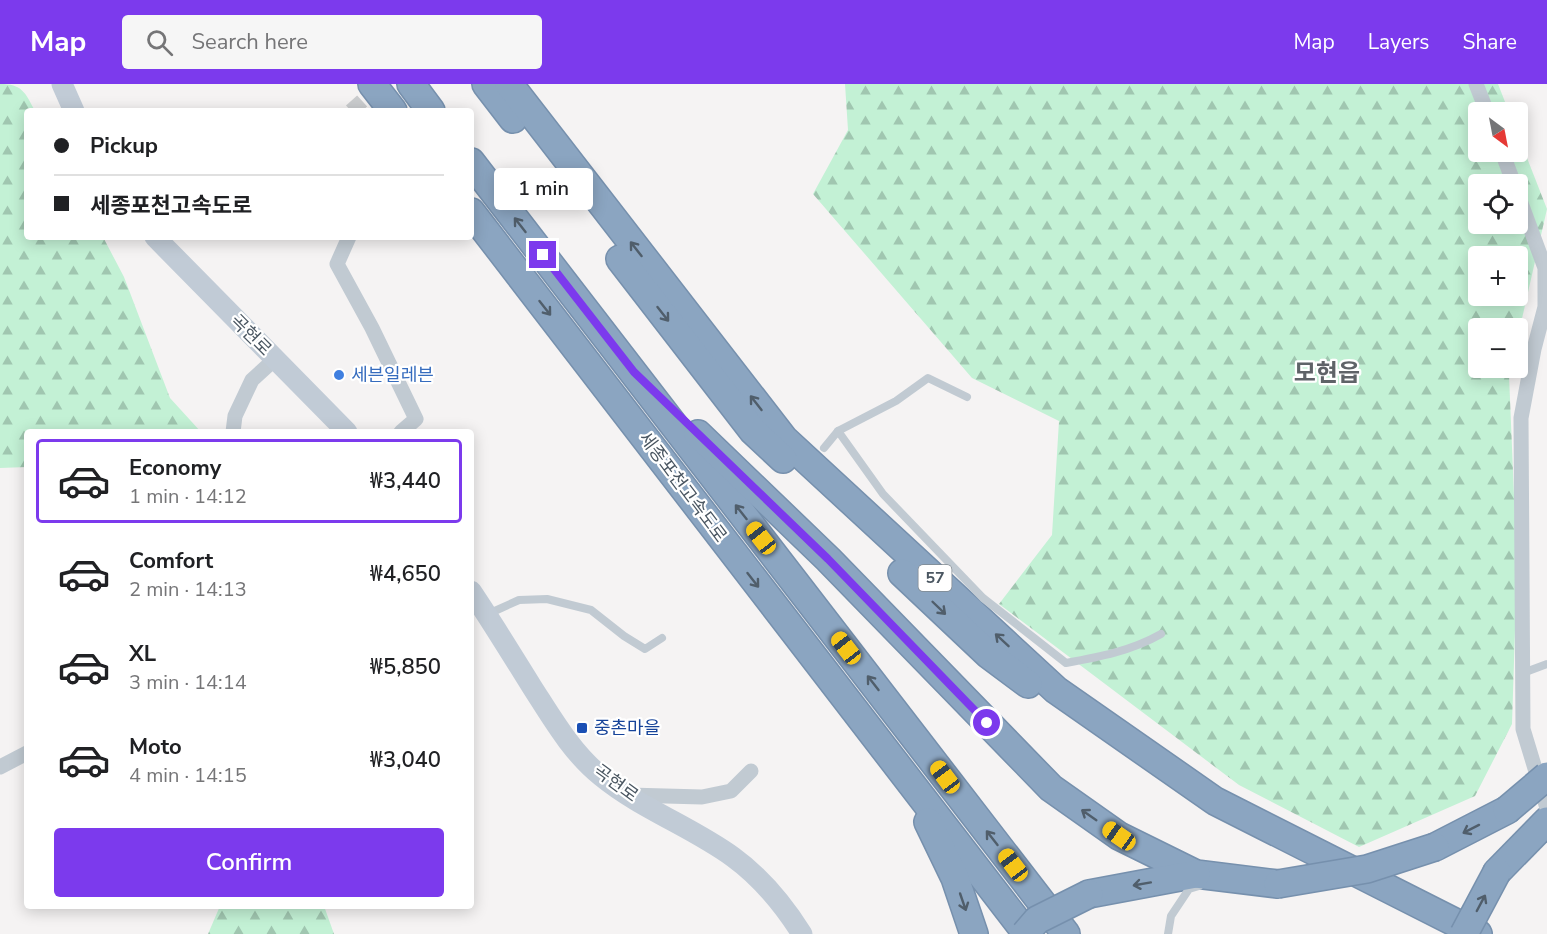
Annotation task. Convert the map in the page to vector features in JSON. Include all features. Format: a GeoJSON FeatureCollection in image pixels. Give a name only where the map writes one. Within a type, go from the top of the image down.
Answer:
{"type":"FeatureCollection","features":[{"type":"Feature","properties":{"kind":"highway"},"geometry":{"type":"LineString","coordinates":[[372,84],[391,108]]}},
{"type":"Feature","properties":{"kind":"highway"},"geometry":{"type":"LineString","coordinates":[[411,84],[430,108]]}},
{"type":"Feature","properties":{"kind":"highway","name":"57"},"geometry":{"type":"LineString","coordinates":[[486,84],[753,431],[989,655],[1213,817],[1448,934]]}},
{"type":"Feature","properties":{"kind":"highway","name":"57"},"geometry":{"type":"LineString","coordinates":[[509,84],[784,439],[1056,690],[1215,801],[1478,934]]}},
{"type":"Feature","properties":{"kind":"highway","name":"세종포천고속도로"},"geometry":{"type":"LineString","coordinates":[[474,166],[1066,934]]}},
{"type":"Feature","properties":{"kind":"highway","name":"세종포천고속도로"},"geometry":{"type":"LineString","coordinates":[[474,216],[1026,934]]}},
{"type":"Feature","properties":{"kind":"highway"},"geometry":{"type":"LineString","coordinates":[[634,372],[828,559],[1051,788],[1119,836],[1196,874]]}},
{"type":"Feature","properties":{"kind":"highway"},"geometry":{"type":"LineString","coordinates":[[865,723],[926,818],[955,878],[974,934]]}},
{"type":"Feature","properties":{"kind":"highway"},"geometry":{"type":"LineString","coordinates":[[1026,934],[1037,920],[1089,894],[1196,874],[1278,885],[1367,869],[1435,847],[1507,810],[1547,776]]}},
{"type":"Feature","properties":{"kind":"highway"},"geometry":{"type":"LineString","coordinates":[[1464,934],[1497,872],[1547,821]]}},
{"type":"Feature","properties":{"kind":"main road"},"geometry":{"type":"LineString","coordinates":[[62,84],[73,108]]}},
{"type":"Feature","properties":{"kind":"main road","name":"곡현로"},"geometry":{"type":"LineString","coordinates":[[158,240],[344,429]]}},
{"type":"Feature","properties":{"kind":"main road","name":"곡현로"},"geometry":{"type":"LineString","coordinates":[[474,596],[552,719],[577,751],[601,776],[733,856],[783,904],[802,934]]}},
{"type":"Feature","properties":{"kind":"street"},"geometry":{"type":"LineString","coordinates":[[1476,84],[1483,102]]}},
{"type":"Feature","properties":{"kind":"street"},"geometry":{"type":"LineString","coordinates":[[1528,222],[1545,268],[1545,307],[1534,349],[1521,418],[1523,729],[1547,808]]}},
{"type":"Feature","properties":{"kind":"street"},"geometry":{"type":"LineString","coordinates":[[348,240],[337,264],[417,419],[405,429]]}},
{"type":"Feature","properties":{"kind":"street"},"geometry":{"type":"LineString","coordinates":[[234,429],[236,416],[252,380],[275,358]]}},
{"type":"Feature","properties":{"kind":"street"},"geometry":{"type":"LineString","coordinates":[[0,767],[24,755]]}},
{"type":"Feature","properties":{"kind":"street"},"geometry":{"type":"LineString","coordinates":[[629,795],[702,797],[731,791],[751,771]]}},
{"type":"Feature","properties":{"kind":"lane"},"geometry":{"type":"LineString","coordinates":[[824,448],[838,431],[896,401],[928,378],[968,397]]}},
{"type":"Feature","properties":{"kind":"lane"},"geometry":{"type":"LineString","coordinates":[[838,431],[883,494],[983,598],[1066,663],[1107,656],[1136,647],[1161,634]]}},
{"type":"Feature","properties":{"kind":"lane"},"geometry":{"type":"LineString","coordinates":[[487,615],[519,600],[547,599],[591,610],[645,649],[662,638]]}},
{"type":"Feature","properties":{"kind":"lane"},"geometry":{"type":"LineString","coordinates":[[1523,673],[1547,664]]}},
{"type":"Feature","properties":{"kind":"lane"},"geometry":{"type":"LineString","coordinates":[[1167,934],[1171,916],[1188,889],[1226,878]]}},
{"type":"Feature","properties":{"kind":"green space"},"geometry":{"type":"Polygon","coordinates":[[[0,84],[7,84],[22,90],[33,108],[24,108],[24,240],[105,240],[124,277],[170,398],[198,429],[24,429],[24,467],[0,468],[0,84]]]}},
{"type":"Feature","properties":{"kind":"green space"},"geometry":{"type":"Polygon","coordinates":[[[845,84],[1498,84],[1505,102],[1468,102],[1468,162],[1528,161],[1547,209],[1528,292],[1528,246],[1468,246],[1468,306],[1525,306],[1522,318],[1468,318],[1468,378],[1509,378],[1517,568],[1512,724],[1475,796],[1359,847],[1239,785],[999,604],[1052,535],[1059,421],[972,378],[813,194],[848,130],[845,84]]]}},
{"type":"Feature","properties":{"kind":"green space"},"geometry":{"type":"Polygon","coordinates":[[[219,909],[325,909],[334,934],[208,934],[219,909]]]}},
{"type":"Feature","properties":{"kind":"tunnel"},"geometry":{"type":"LineString","coordinates":[[354,108],[380,85]]}},
{"type":"Feature","properties":{"kind":"place","name":"세븐일레븐"},"geometry":{"type":"Point","coordinates":[339,375]}},
{"type":"Feature","properties":{"kind":"place","name":"중촌마을"},"geometry":{"type":"Point","coordinates":[582,728]}},
{"type":"Feature","properties":{"kind":"district","name":"모현읍"},"geometry":{"type":"Point","coordinates":[1327,373]}},
{"type":"Feature","properties":{"kind":"route"},"geometry":{"type":"LineString","coordinates":[[543,255],[634,372],[828,559],[987,723]]}}]}
